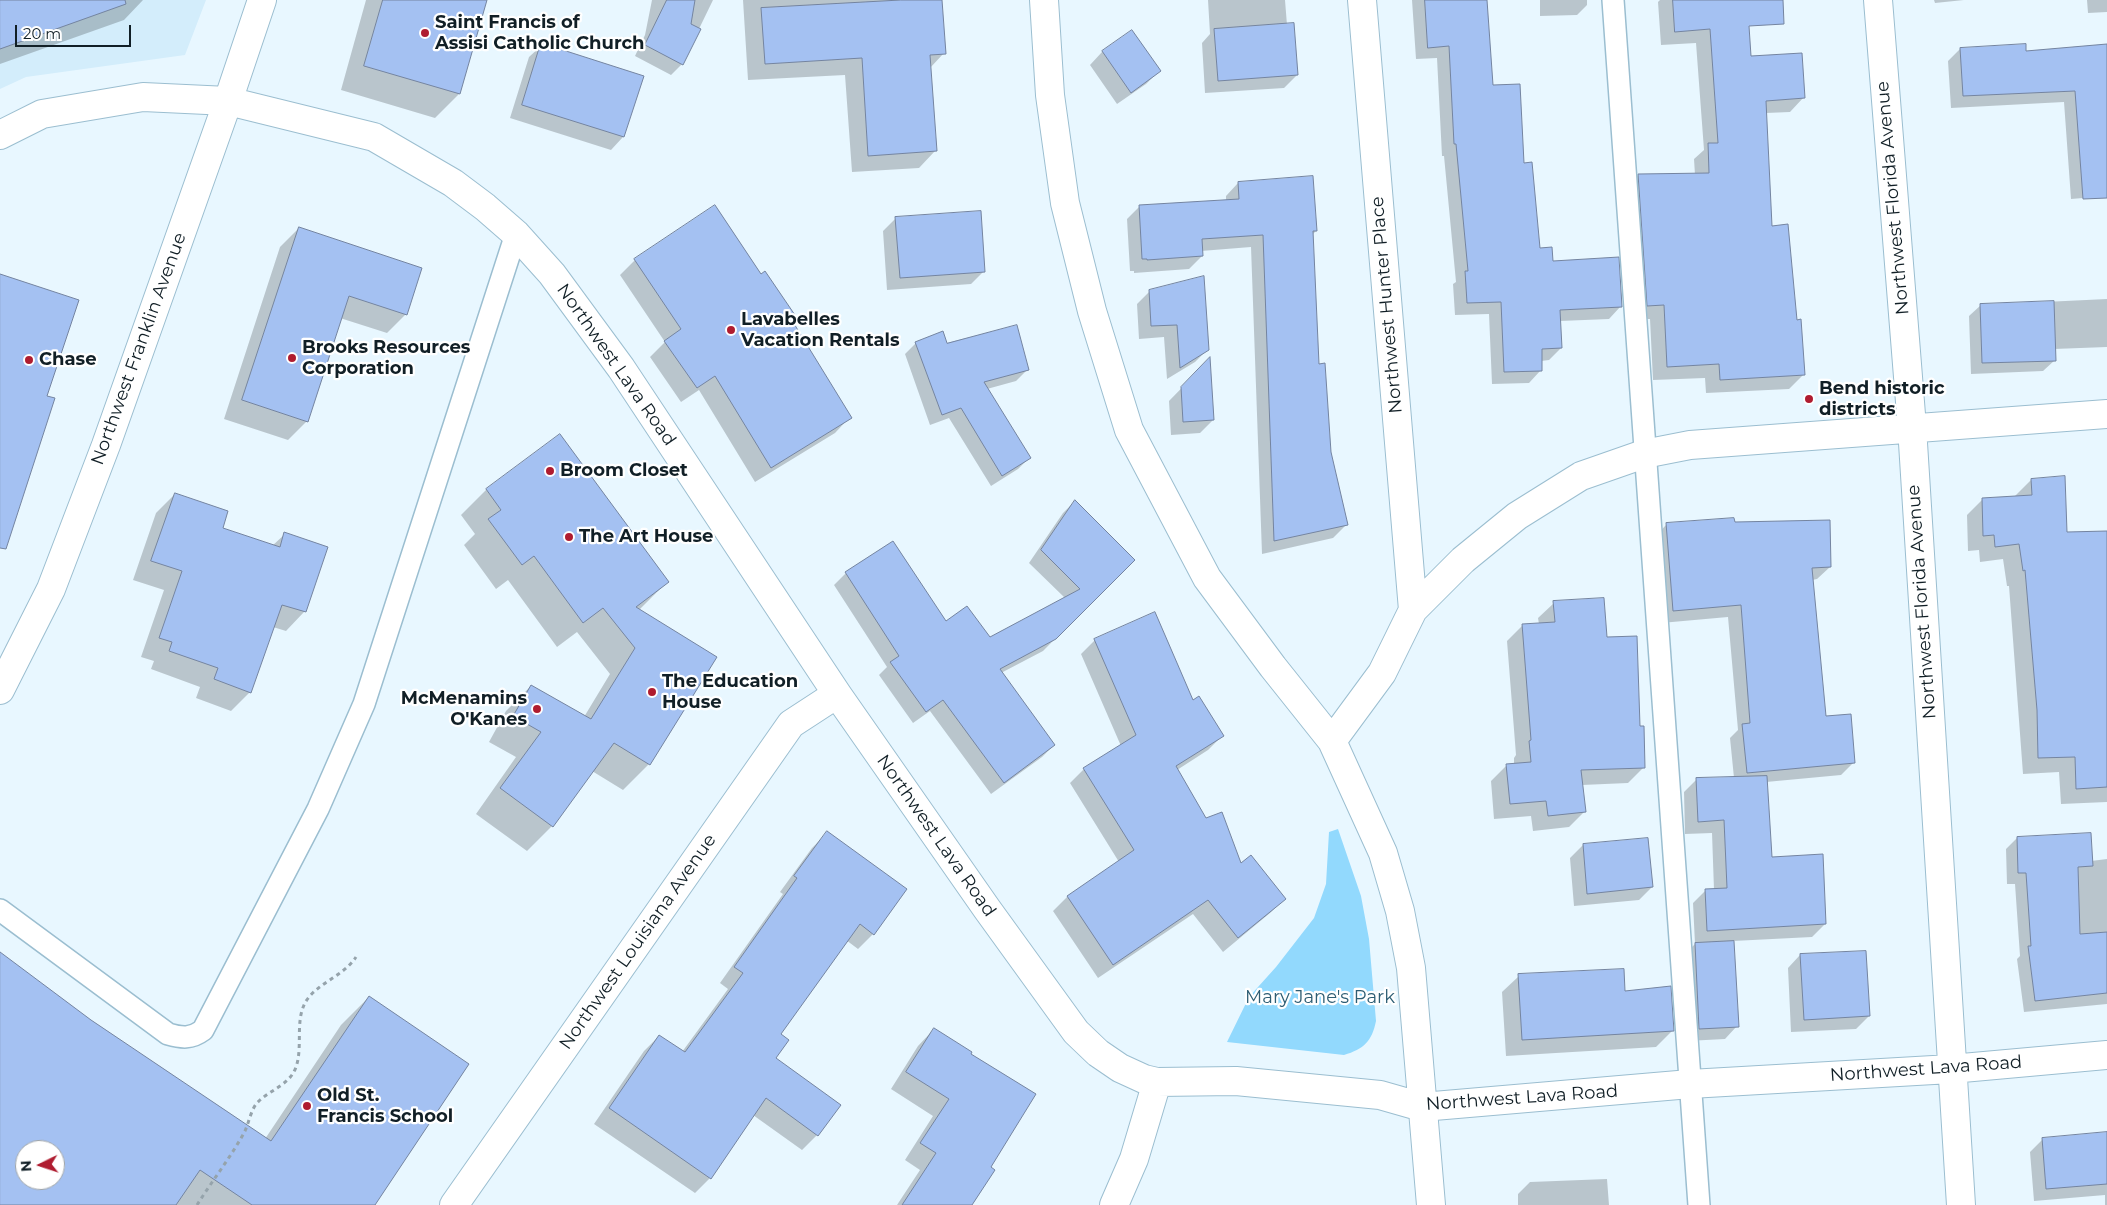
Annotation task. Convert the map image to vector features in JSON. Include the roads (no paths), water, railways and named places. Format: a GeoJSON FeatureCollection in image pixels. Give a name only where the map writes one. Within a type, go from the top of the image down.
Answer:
{"type":"FeatureCollection","features":[{"type":"Feature","properties":{"kind":"street","name":"Northwest Franklin Avenue"},"geometry":{"type":"LineString","coordinates":[[0,690],[51,589],[106,444],[262,0]]}},
{"type":"Feature","properties":{"kind":"street"},"geometry":{"type":"LineString","coordinates":[[1044,0],[1050,95],[1065,203],[1092,311],[1129,430],[1207,578],[1272,667],[1332,741],[1384,853],[1400,911],[1411,968],[1431,1205]]}},
{"type":"Feature","properties":{"kind":"street","name":"Northwest Hunter Place"},"geometry":{"type":"LineString","coordinates":[[1362,0],[1412,610]]}},
{"type":"Feature","properties":{"kind":"street","name":"Northwest Florida Avenue"},"geometry":{"type":"LineString","coordinates":[[1878,0],[1912,427],[1960,1205]]}},
{"type":"Feature","properties":{"kind":"street","name":"Northwest Lava Road"},"geometry":{"type":"LineString","coordinates":[[0,135],[42,114],[143,97],[228,101],[374,137],[453,183],[485,206],[516,234],[552,274],[621,368],[837,694],[986,909],[1076,1032],[1098,1053],[1120,1068],[1144,1079],[1157,1082],[1245,1082],[1380,1095],[1422,1107],[1690,1084],[1951,1068],[2107,1055]]}},
{"type":"Feature","properties":{"kind":"street"},"geometry":{"type":"LineString","coordinates":[[1332,741],[1382,673],[1412,610],[1463,560],[1517,516],[1581,476],[1644,454],[1690,444],[2107,414]]}},
{"type":"Feature","properties":{"kind":"street","name":"Northwest Louisiana Avenue"},"geometry":{"type":"LineString","coordinates":[[454,1205],[791,724],[837,694]]}},
{"type":"Feature","properties":{"kind":"street"},"geometry":{"type":"LineString","coordinates":[[1114,1205],[1134,1159],[1157,1082]]}},
{"type":"Feature","properties":{"kind":"lane"},"geometry":{"type":"LineString","coordinates":[[1613,0],[1699,1205]]}},
{"type":"Feature","properties":{"kind":"lane"},"geometry":{"type":"LineString","coordinates":[[0,910],[168,1034],[186,1038],[196,1036],[203,1030],[318,808],[364,704],[516,234]]}},
{"type":"Feature","properties":{"kind":"place","name":"Saint Francis of Assisi Catholic Church"},"geometry":{"type":"Point","coordinates":[425,33]}},
{"type":"Feature","properties":{"kind":"place","name":"Lavabelles Vacation Rentals"},"geometry":{"type":"Point","coordinates":[731,330]}},
{"type":"Feature","properties":{"kind":"place","name":"Brooks Resources Corporation"},"geometry":{"type":"Point","coordinates":[292,358]}},
{"type":"Feature","properties":{"kind":"place","name":"Chase"},"geometry":{"type":"Point","coordinates":[29,360]}},
{"type":"Feature","properties":{"kind":"place","name":"Bend historic districts"},"geometry":{"type":"Point","coordinates":[1809,399]}},
{"type":"Feature","properties":{"kind":"place","name":"Broom Closet"},"geometry":{"type":"Point","coordinates":[550,471]}},
{"type":"Feature","properties":{"kind":"place","name":"The Art House"},"geometry":{"type":"Point","coordinates":[569,537]}},
{"type":"Feature","properties":{"kind":"place","name":"The Education House"},"geometry":{"type":"Point","coordinates":[652,692]}},
{"type":"Feature","properties":{"kind":"place","name":"McMenamins O'Kanes"},"geometry":{"type":"Point","coordinates":[537,709]}},
{"type":"Feature","properties":{"kind":"place","name":"Old St. Francis School"},"geometry":{"type":"Point","coordinates":[307,1106]}},
{"type":"Feature","properties":{"kind":"park label","name":"Mary Jane's Park"},"geometry":{"type":"Point","coordinates":[1320,998]}}]}
